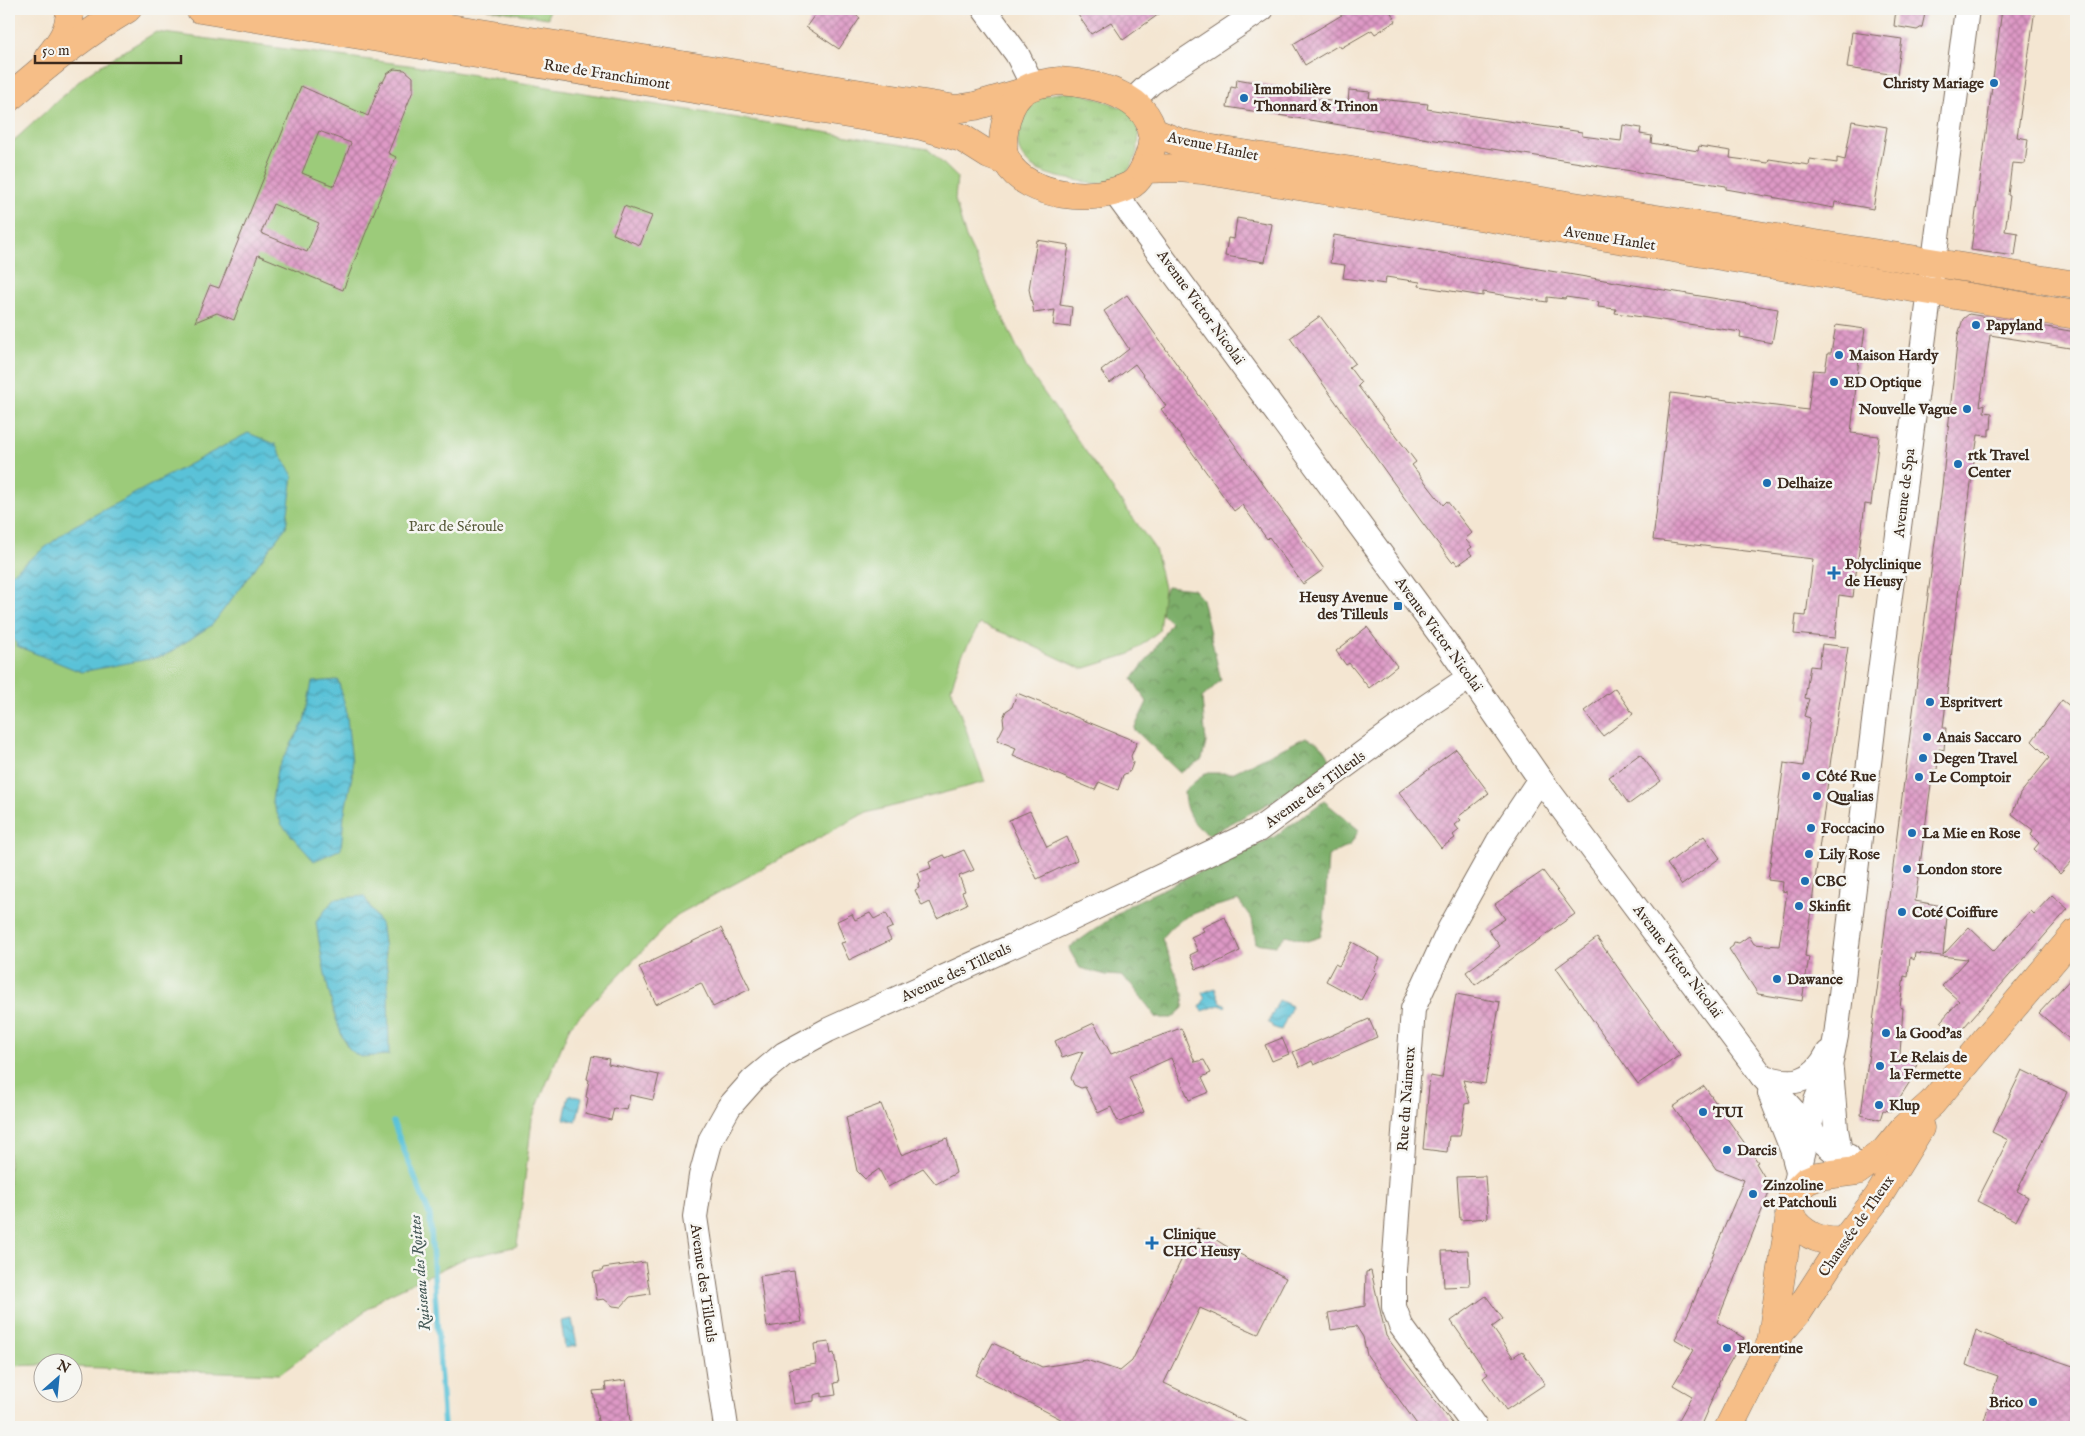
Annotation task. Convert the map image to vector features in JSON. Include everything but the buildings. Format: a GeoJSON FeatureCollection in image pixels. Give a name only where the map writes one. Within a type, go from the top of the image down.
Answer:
{"type":"FeatureCollection","features":[{"type":"Feature","properties":{"kind":"main road"},"geometry":{"type":"LineString","coordinates":[[37,73],[64,38],[70,23],[70,9]]}},
{"type":"Feature","properties":{"kind":"main road"},"geometry":{"type":"LineString","coordinates":[[9,98],[37,73],[100,25],[127,9]]}},
{"type":"Feature","properties":{"kind":"main road","name":"Rue de Franchimont"},"geometry":{"type":"LineString","coordinates":[[200,9],[922,126],[962,138],[989,155],[1008,162]]}},
{"type":"Feature","properties":{"kind":"main road","name":"Rue de Franchimont"},"geometry":{"type":"LineString","coordinates":[[331,9],[956,109],[975,106],[1026,90]]}},
{"type":"Feature","properties":{"kind":"main road"},"geometry":{"type":"LineString","coordinates":[[1059,81],[1078,82],[1115,91],[1132,101],[1145,116],[1151,131],[1151,151],[1144,170],[1132,185],[1115,193],[1094,197],[1050,191],[1029,182],[1008,162],[1004,152],[1005,128],[1013,103],[1026,90],[1059,81]]}},
{"type":"Feature","properties":{"kind":"main road","name":"Avenue Hanlet"},"geometry":{"type":"LineString","coordinates":[[1151,131],[1181,143],[1218,150],[1934,261],[2076,285]]}},
{"type":"Feature","properties":{"kind":"main road","name":"Avenue Hanlet"},"geometry":{"type":"LineString","coordinates":[[1144,170],[1178,168],[1202,170],[2076,315]]}},
{"type":"Feature","properties":{"kind":"main road","name":"Chaussée de Theux"},"geometry":{"type":"LineString","coordinates":[[1855,1161],[1932,1103],[2076,933]]}},
{"type":"Feature","properties":{"kind":"main road","name":"Chaussée de Theux"},"geometry":{"type":"LineString","coordinates":[[1729,1427],[1771,1343],[1798,1312],[1844,1241],[1893,1174],[1916,1137],[1932,1103]]}},
{"type":"Feature","properties":{"kind":"main road"},"geometry":{"type":"LineString","coordinates":[[1855,1161],[1856,1202],[1844,1241],[1828,1241],[1807,1234],[1797,1227],[1793,1194],[1806,1181],[1855,1161]]}},
{"type":"Feature","properties":{"kind":"main road","name":"Chaussée de Theux"},"geometry":{"type":"LineString","coordinates":[[1771,1343],[1793,1194]]}},
{"type":"Feature","properties":{"kind":"street"},"geometry":{"type":"LineString","coordinates":[[984,9],[1017,54],[1026,90]]}},
{"type":"Feature","properties":{"kind":"street"},"geometry":{"type":"LineString","coordinates":[[1132,101],[1151,83],[1262,9]]}},
{"type":"Feature","properties":{"kind":"street","name":"Avenue de Spa"},"geometry":{"type":"LineString","coordinates":[[1793,1194],[1816,1101],[1830,1066],[1836,1036],[1967,9]]}},
{"type":"Feature","properties":{"kind":"street","name":"Avenue Victor Nicolaï"},"geometry":{"type":"LineString","coordinates":[[1115,193],[1154,243],[1470,677],[1540,779],[1762,1076]]}},
{"type":"Feature","properties":{"kind":"street","name":"Avenue des Tilleuls"},"geometry":{"type":"LineString","coordinates":[[726,1427],[694,1217],[701,1176],[711,1139],[729,1107],[753,1080],[784,1054],[828,1030],[1050,929],[1258,830],[1427,706],[1470,677]]}},
{"type":"Feature","properties":{"kind":"street","name":"Rue du Naimeux"},"geometry":{"type":"LineString","coordinates":[[1475,1427],[1431,1365],[1400,1326],[1394,1307],[1394,1270],[1413,1009],[1450,928],[1507,827],[1540,779]]}},
{"type":"Feature","properties":{"kind":"street"},"geometry":{"type":"LineString","coordinates":[[1762,1076],[1783,1083],[1808,1077],[1824,1061],[1836,1036]]}},
{"type":"Feature","properties":{"kind":"street","name":"Avenue de Spa"},"geometry":{"type":"LineString","coordinates":[[1830,1066],[1836,1129],[1855,1161]]}},
{"type":"Feature","properties":{"kind":"street"},"geometry":{"type":"LineString","coordinates":[[1762,1076],[1809,1128],[1855,1161]]}},
{"type":"Feature","properties":{"kind":"street"},"geometry":{"type":"LineString","coordinates":[[1762,1076],[1792,1149],[1793,1194]]}},
{"type":"Feature","properties":{"kind":"green space"},"geometry":{"type":"Polygon","coordinates":[[[487,9],[549,9],[548,18],[487,9]]]}},
{"type":"Feature","properties":{"kind":"green space","name":"Parc de Séroule"},"geometry":{"type":"Polygon","coordinates":[[[156,32],[431,68],[928,149],[957,177],[955,200],[965,235],[1027,369],[1155,549],[1164,588],[1159,631],[1130,654],[1082,669],[1014,637],[980,624],[962,655],[951,688],[985,782],[863,814],[677,915],[570,1026],[532,1119],[517,1246],[463,1259],[385,1296],[280,1374],[82,1367],[82,1354],[32,1354],[32,1365],[9,1366],[9,145],[88,73],[156,32]]]}},
{"type":"Feature","properties":{"kind":"green space"},"geometry":{"type":"Polygon","coordinates":[[[1074,91],[1124,109],[1134,119],[1139,138],[1135,159],[1124,175],[1116,180],[1096,183],[1061,178],[1038,170],[1022,156],[1018,146],[1018,134],[1022,119],[1029,106],[1038,98],[1074,91]]]}},
{"type":"Feature","properties":{"kind":"green space"},"geometry":{"type":"Polygon","coordinates":[[[1167,586],[1193,589],[1202,599],[1221,680],[1202,698],[1206,743],[1202,759],[1180,773],[1134,729],[1147,702],[1132,679],[1153,652],[1171,622],[1157,610],[1167,586]]]}},
{"type":"Feature","properties":{"kind":"green space"},"geometry":{"type":"Polygon","coordinates":[[[1306,737],[1322,746],[1331,762],[1273,801],[1209,835],[1194,822],[1187,811],[1184,791],[1205,773],[1232,773],[1306,737]]]}},
{"type":"Feature","properties":{"kind":"green space"},"geometry":{"type":"Polygon","coordinates":[[[1324,801],[1359,830],[1350,845],[1328,856],[1324,923],[1320,937],[1307,941],[1286,935],[1276,946],[1256,943],[1252,919],[1238,900],[1206,909],[1185,918],[1168,930],[1162,939],[1184,994],[1183,1008],[1172,1018],[1157,1018],[1131,984],[1121,976],[1106,975],[1080,968],[1070,951],[1070,947],[1131,904],[1274,837],[1324,801]]]}},
{"type":"Feature","properties":{"kind":"water"},"geometry":{"type":"Polygon","coordinates":[[[248,433],[275,444],[293,476],[286,527],[212,625],[164,656],[81,672],[17,646],[9,629],[9,578],[12,573],[72,527],[248,433]]]}},
{"type":"Feature","properties":{"kind":"water"},"geometry":{"type":"Polygon","coordinates":[[[338,680],[346,709],[353,771],[344,816],[341,849],[314,861],[282,825],[272,801],[277,769],[304,722],[312,682],[338,680]]]}},
{"type":"Feature","properties":{"kind":"water"},"geometry":{"type":"Polygon","coordinates":[[[364,896],[382,927],[388,976],[389,1055],[360,1057],[348,1047],[337,1023],[316,922],[334,899],[364,896]]]}},
{"type":"Feature","properties":{"kind":"water"},"geometry":{"type":"Polygon","coordinates":[[[1215,988],[1220,1001],[1226,1005],[1225,1007],[1219,1005],[1203,1011],[1200,1006],[1205,999],[1202,993],[1215,988]]]}},
{"type":"Feature","properties":{"kind":"water"},"geometry":{"type":"Polygon","coordinates":[[[1279,1000],[1292,1006],[1281,1030],[1272,1027],[1268,1023],[1279,1000]]]}},
{"type":"Feature","properties":{"kind":"water"},"geometry":{"type":"Polygon","coordinates":[[[569,1095],[582,1098],[576,1122],[564,1119],[569,1095]]]}},
{"type":"Feature","properties":{"kind":"water"},"geometry":{"type":"Polygon","coordinates":[[[572,1319],[577,1346],[565,1348],[561,1321],[572,1319]]]}},
{"type":"Feature","properties":{"kind":"waterway","name":"Ruisseau des Roittes"},"geometry":{"type":"LineString","coordinates":[[393,1122],[430,1216],[444,1427]]}},
{"type":"Feature","properties":{"kind":"place","name":"Christy Mariage"},"geometry":{"type":"Point","coordinates":[1994,83]}},
{"type":"Feature","properties":{"kind":"place","name":"Immobilière Thonnard & Trinon"},"geometry":{"type":"Point","coordinates":[1244,98]}},
{"type":"Feature","properties":{"kind":"place","name":"Papyland"},"geometry":{"type":"Point","coordinates":[1976,325]}},
{"type":"Feature","properties":{"kind":"place","name":"Maison Hardy"},"geometry":{"type":"Point","coordinates":[1839,355]}},
{"type":"Feature","properties":{"kind":"place","name":"ED Optique"},"geometry":{"type":"Point","coordinates":[1834,382]}},
{"type":"Feature","properties":{"kind":"place","name":"Nouvelle Vague"},"geometry":{"type":"Point","coordinates":[1967,409]}},
{"type":"Feature","properties":{"kind":"place","name":"rtk Travel Center"},"geometry":{"type":"Point","coordinates":[1958,464]}},
{"type":"Feature","properties":{"kind":"place","name":"Delhaize"},"geometry":{"type":"Point","coordinates":[1767,483]}},
{"type":"Feature","properties":{"kind":"place","name":"Polyclinique de Heusy"},"geometry":{"type":"Point","coordinates":[1834,573]}},
{"type":"Feature","properties":{"kind":"place","name":"Heusy Avenue des Tilleuls"},"geometry":{"type":"Point","coordinates":[1398,606]}},
{"type":"Feature","properties":{"kind":"place","name":"Espritvert"},"geometry":{"type":"Point","coordinates":[1930,702]}},
{"type":"Feature","properties":{"kind":"place","name":"Anais Saccaro"},"geometry":{"type":"Point","coordinates":[1927,737]}},
{"type":"Feature","properties":{"kind":"place","name":"Degen Travel"},"geometry":{"type":"Point","coordinates":[1923,758]}},
{"type":"Feature","properties":{"kind":"place","name":"Côté Rue"},"geometry":{"type":"Point","coordinates":[1806,776]}},
{"type":"Feature","properties":{"kind":"place","name":"Le Comptoir"},"geometry":{"type":"Point","coordinates":[1919,777]}},
{"type":"Feature","properties":{"kind":"place","name":"Qualias"},"geometry":{"type":"Point","coordinates":[1817,796]}},
{"type":"Feature","properties":{"kind":"place","name":"Foccacino"},"geometry":{"type":"Point","coordinates":[1811,828]}},
{"type":"Feature","properties":{"kind":"place","name":"La Mie en Rose"},"geometry":{"type":"Point","coordinates":[1912,833]}},
{"type":"Feature","properties":{"kind":"place","name":"Lily Rose"},"geometry":{"type":"Point","coordinates":[1809,854]}},
{"type":"Feature","properties":{"kind":"place","name":"London store"},"geometry":{"type":"Point","coordinates":[1907,869]}},
{"type":"Feature","properties":{"kind":"place","name":"CBC"},"geometry":{"type":"Point","coordinates":[1805,881]}},
{"type":"Feature","properties":{"kind":"place","name":"Skinfit"},"geometry":{"type":"Point","coordinates":[1799,906]}},
{"type":"Feature","properties":{"kind":"place","name":"Coté Coiffure"},"geometry":{"type":"Point","coordinates":[1902,912]}},
{"type":"Feature","properties":{"kind":"place","name":"Dawance"},"geometry":{"type":"Point","coordinates":[1777,979]}},
{"type":"Feature","properties":{"kind":"place","name":"la Good'as"},"geometry":{"type":"Point","coordinates":[1886,1033]}},
{"type":"Feature","properties":{"kind":"place","name":"Le Relais de la Fermette"},"geometry":{"type":"Point","coordinates":[1880,1066]}},
{"type":"Feature","properties":{"kind":"place","name":"Klup"},"geometry":{"type":"Point","coordinates":[1879,1105]}},
{"type":"Feature","properties":{"kind":"place","name":"TUI"},"geometry":{"type":"Point","coordinates":[1703,1112]}},
{"type":"Feature","properties":{"kind":"place","name":"Darcis"},"geometry":{"type":"Point","coordinates":[1727,1150]}},
{"type":"Feature","properties":{"kind":"place","name":"Zinzoline et Patchouli"},"geometry":{"type":"Point","coordinates":[1753,1194]}},
{"type":"Feature","properties":{"kind":"place","name":"Clinique CHC Heusy"},"geometry":{"type":"Point","coordinates":[1152,1243]}},
{"type":"Feature","properties":{"kind":"place","name":"Florentine"},"geometry":{"type":"Point","coordinates":[1727,1348]}},
{"type":"Feature","properties":{"kind":"place","name":"Brico"},"geometry":{"type":"Point","coordinates":[2033,1402]}}]}
